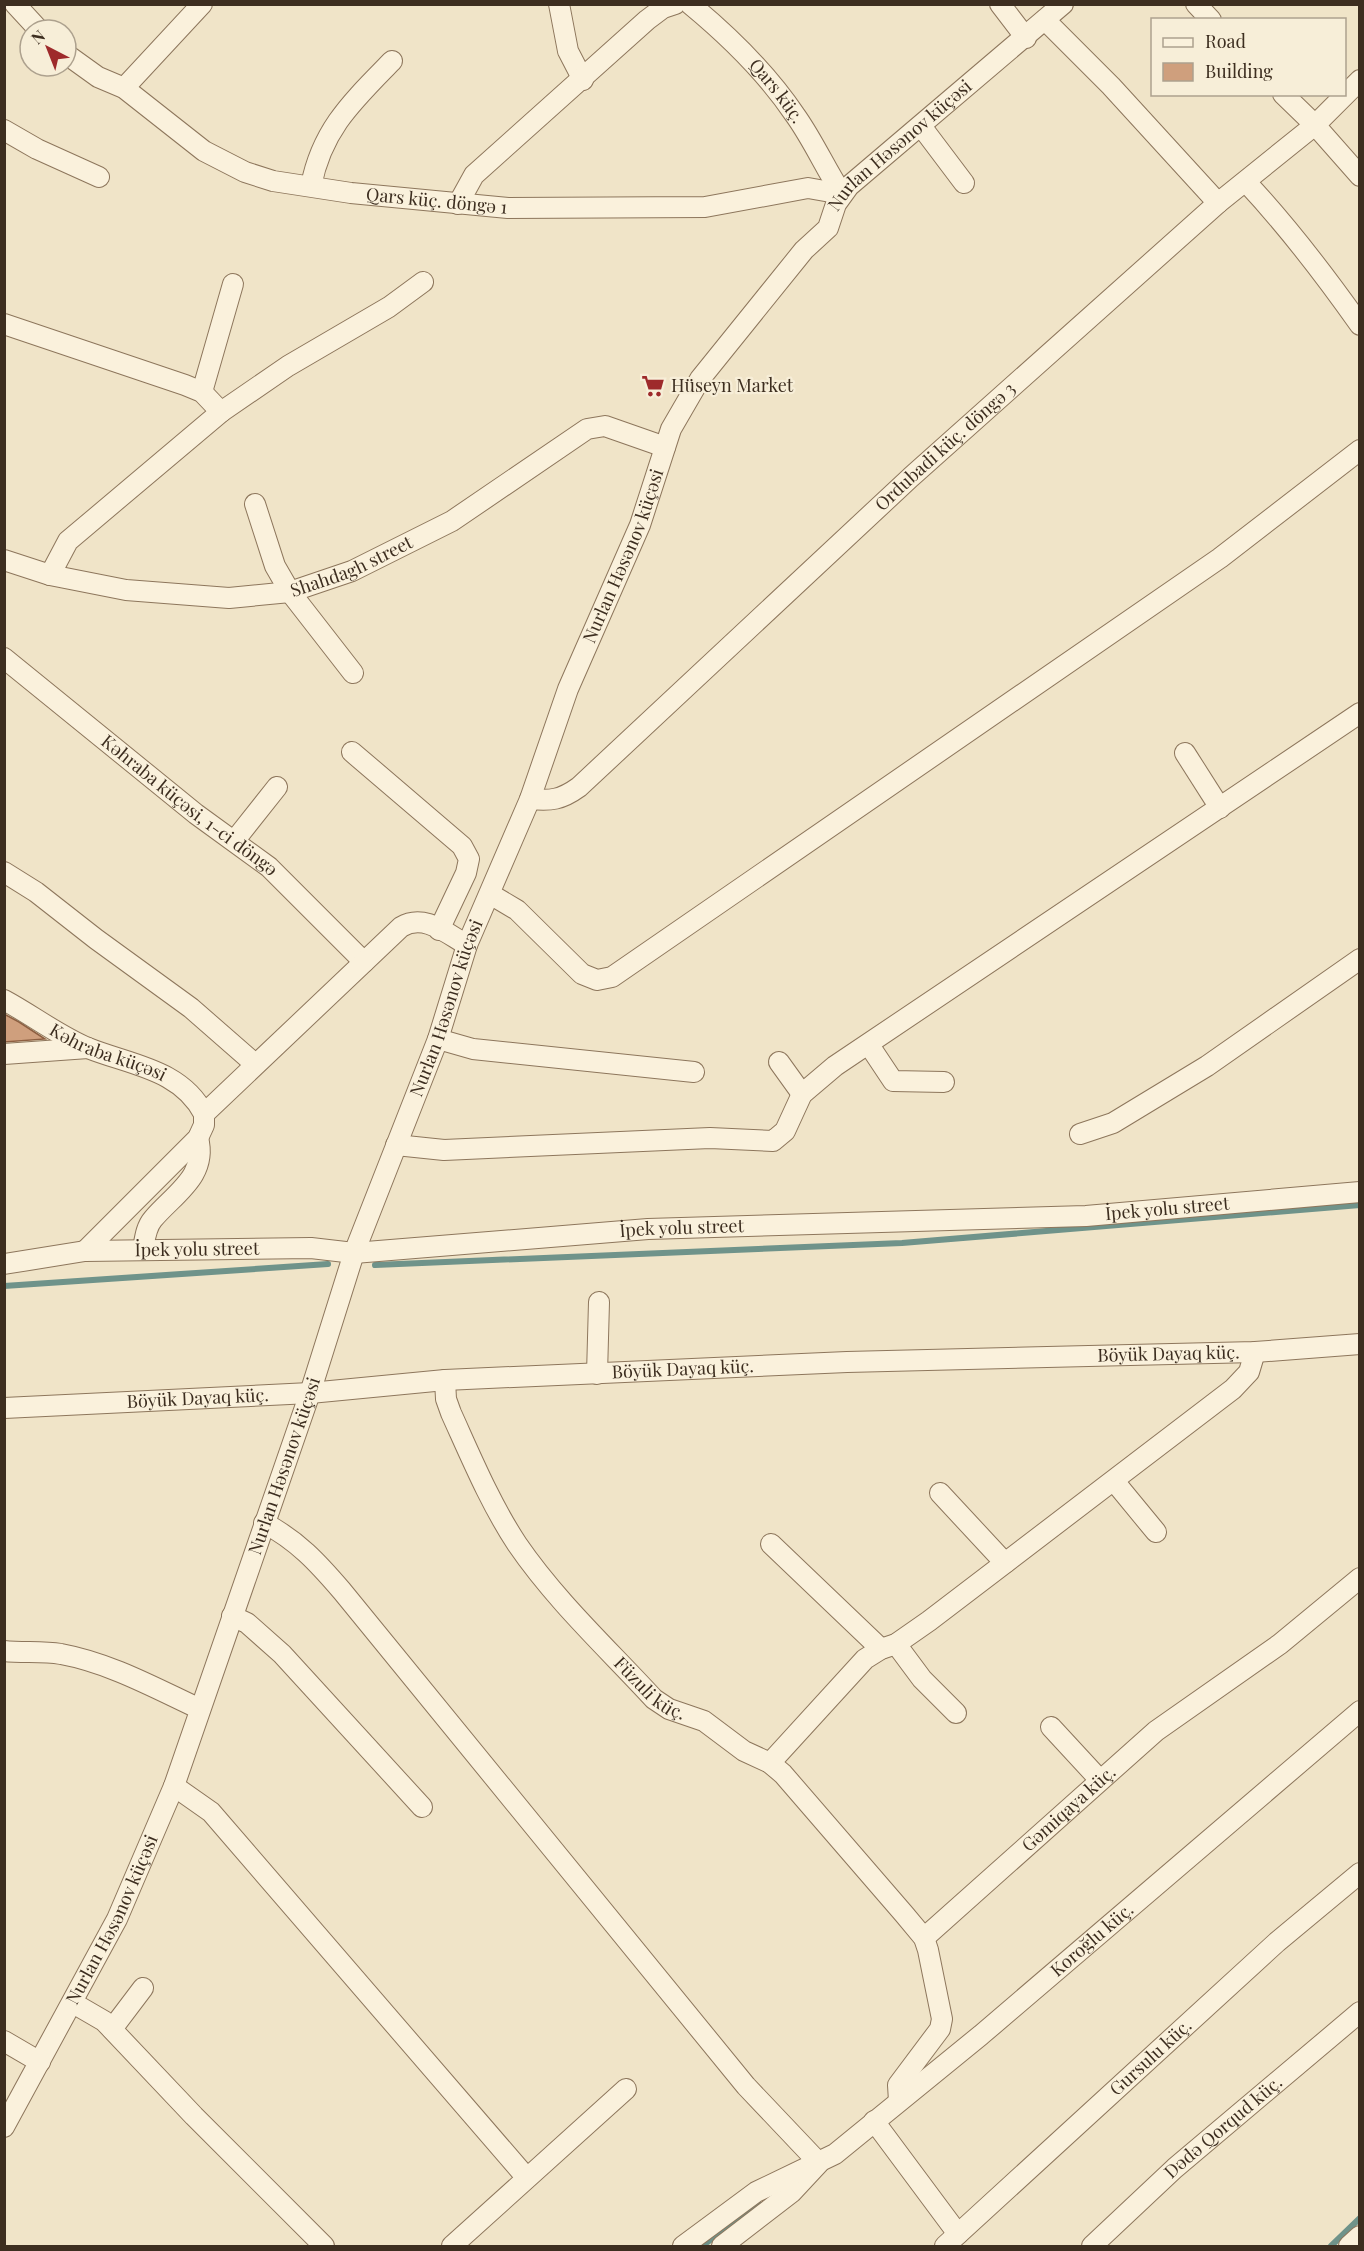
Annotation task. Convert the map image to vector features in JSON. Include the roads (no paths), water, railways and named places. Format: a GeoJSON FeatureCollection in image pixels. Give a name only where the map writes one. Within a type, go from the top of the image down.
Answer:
{"type":"FeatureCollection","features":[{"type":"Feature","properties":{"kind":"street"},"geometry":{"type":"LineString","coordinates":[[15,4],[28,18]]}},
{"type":"Feature","properties":{"kind":"street"},"geometry":{"type":"LineString","coordinates":[[124,88],[202,4]]}},
{"type":"Feature","properties":{"kind":"street"},"geometry":{"type":"LineString","coordinates":[[559,4],[568,51],[583,80]]}},
{"type":"Feature","properties":{"kind":"street"},"geometry":{"type":"LineString","coordinates":[[458,204],[474,176],[647,20],[663,8],[675,4]]}},
{"type":"Feature","properties":{"kind":"street","name":"Qars küç."},"geometry":{"type":"LineString","coordinates":[[690,4],[735,43],[770,80],[795,114],[842,194]]}},
{"type":"Feature","properties":{"kind":"street"},"geometry":{"type":"LineString","coordinates":[[1000,4],[1026,38]]}},
{"type":"Feature","properties":{"kind":"street","name":"Nurlan Həsənov küçəsi"},"geometry":{"type":"LineString","coordinates":[[4,2127],[122,1909],[174,1786],[310,1393],[354,1253],[438,1039],[467,945],[530,800],[568,689],[640,525],[665,447],[684,404],[700,379],[804,250],[828,228],[842,194],[865,170],[1026,38],[1063,4]]}},
{"type":"Feature","properties":{"kind":"street"},"geometry":{"type":"LineString","coordinates":[[1196,4],[1209,18]]}},
{"type":"Feature","properties":{"kind":"street"},"geometry":{"type":"LineString","coordinates":[[1045,20],[1111,86],[1218,203]]}},
{"type":"Feature","properties":{"kind":"street"},"geometry":{"type":"LineString","coordinates":[[311,186],[316,159],[330,131],[357,97],[392,62]]}},
{"type":"Feature","properties":{"kind":"street","name":"Qars küç. döngə 1"},"geometry":{"type":"LineString","coordinates":[[78,63],[98,77],[124,88],[204,151],[245,172],[273,181],[351,193],[458,204],[582,209],[694,208],[731,205],[808,188],[842,194]]}},
{"type":"Feature","properties":{"kind":"street","name":"Ordubadi küç. döngə 3"},"geometry":{"type":"LineString","coordinates":[[1346,93],[1359,80]]}},
{"type":"Feature","properties":{"kind":"street"},"geometry":{"type":"LineString","coordinates":[[1285,96],[1315,125],[1359,176]]}},
{"type":"Feature","properties":{"kind":"street","name":"Ordubadi küç. döngə 3"},"geometry":{"type":"LineString","coordinates":[[530,800],[552,801],[563,798],[579,787],[911,477],[1218,203],[1315,125],[1343,96]]}},
{"type":"Feature","properties":{"kind":"street"},"geometry":{"type":"LineString","coordinates":[[921,126],[964,183]]}},
{"type":"Feature","properties":{"kind":"street"},"geometry":{"type":"LineString","coordinates":[[4,130],[37,149],[99,177]]}},
{"type":"Feature","properties":{"kind":"street"},"geometry":{"type":"LineString","coordinates":[[1246,182],[1320,268],[1359,325]]}},
{"type":"Feature","properties":{"kind":"street"},"geometry":{"type":"LineString","coordinates":[[50,575],[68,541],[221,412],[288,366],[389,307],[423,282]]}},
{"type":"Feature","properties":{"kind":"street"},"geometry":{"type":"LineString","coordinates":[[202,392],[233,284]]}},
{"type":"Feature","properties":{"kind":"street"},"geometry":{"type":"LineString","coordinates":[[4,324],[202,392],[221,412]]}},
{"type":"Feature","properties":{"kind":"street","name":"Shahdagh street"},"geometry":{"type":"LineString","coordinates":[[4,560],[50,575],[126,590],[229,598],[290,592],[352,571],[452,521],[587,429],[605,426],[665,447]]}},
{"type":"Feature","properties":{"kind":"street"},"geometry":{"type":"LineString","coordinates":[[490,894],[517,910],[582,974],[597,981],[612,977],[1221,558],[1359,450]]}},
{"type":"Feature","properties":{"kind":"street"},"geometry":{"type":"LineString","coordinates":[[255,504],[275,566],[290,592],[353,673]]}},
{"type":"Feature","properties":{"kind":"street","name":"Kəhraba küçəsi, 1-ci döngə"},"geometry":{"type":"LineString","coordinates":[[4,658],[196,814],[235,840],[303,898],[364,962]]}},
{"type":"Feature","properties":{"kind":"street"},"geometry":{"type":"LineString","coordinates":[[396,1144],[444,1150],[710,1138],[773,1141],[786,1131],[802,1094],[835,1066],[1359,713]]}},
{"type":"Feature","properties":{"kind":"street"},"geometry":{"type":"LineString","coordinates":[[352,752],[462,846],[469,859],[466,873],[439,930]]}},
{"type":"Feature","properties":{"kind":"street"},"geometry":{"type":"LineString","coordinates":[[1185,753],[1220,808]]}},
{"type":"Feature","properties":{"kind":"street"},"geometry":{"type":"LineString","coordinates":[[235,840],[277,787]]}},
{"type":"Feature","properties":{"kind":"street"},"geometry":{"type":"LineString","coordinates":[[4,872],[36,892],[191,1008],[255,1064]]}},
{"type":"Feature","properties":{"kind":"street"},"geometry":{"type":"LineString","coordinates":[[85,1251],[198,1138],[204,1125],[204,1114],[364,962],[411,921],[422,920],[467,945]]}},
{"type":"Feature","properties":{"kind":"street"},"geometry":{"type":"LineString","coordinates":[[1080,1134],[1113,1123],[1198,1072],[1359,959]]}},
{"type":"Feature","properties":{"kind":"street","name":"Kəhraba küçəsi"},"geometry":{"type":"LineString","coordinates":[[4,1000],[88,1048],[129,1060],[166,1076],[193,1096],[204,1114]]}},
{"type":"Feature","properties":{"kind":"street"},"geometry":{"type":"LineString","coordinates":[[438,1039],[473,1049],[693,1072]]}},
{"type":"Feature","properties":{"kind":"street"},"geometry":{"type":"LineString","coordinates":[[869,1045],[893,1081],[944,1082]]}},
{"type":"Feature","properties":{"kind":"street"},"geometry":{"type":"LineString","coordinates":[[4,1054],[88,1048]]}},
{"type":"Feature","properties":{"kind":"street"},"geometry":{"type":"LineString","coordinates":[[779,1062],[802,1094]]}},
{"type":"Feature","properties":{"kind":"street"},"geometry":{"type":"LineString","coordinates":[[143,1249],[147,1230],[152,1220],[186,1187],[195,1173],[200,1157],[198,1138]]}},
{"type":"Feature","properties":{"kind":"street","name":"İpek yolu street"},"geometry":{"type":"LineString","coordinates":[[4,1264],[85,1251],[311,1248],[354,1253],[648,1229],[1086,1216],[1359,1192]]}},
{"type":"Feature","properties":{"kind":"street"},"geometry":{"type":"LineString","coordinates":[[597,1374],[599,1302]]}},
{"type":"Feature","properties":{"kind":"street","name":"Böyük Dayaq küç."},"geometry":{"type":"LineString","coordinates":[[4,1408],[310,1393],[445,1380],[847,1362],[1255,1352],[1359,1344]]}},
{"type":"Feature","properties":{"kind":"street"},"geometry":{"type":"LineString","coordinates":[[770,1763],[848,1676],[1005,1563],[1233,1389],[1249,1372],[1255,1352]]}},
{"type":"Feature","properties":{"kind":"street","name":"Füzuli küç."},"geometry":{"type":"LineString","coordinates":[[445,1380],[446,1399],[451,1413],[493,1503],[517,1544],[546,1582],[654,1699],[669,1709],[704,1721],[744,1751],[770,1763],[798,1790],[924,1938]]}},
{"type":"Feature","properties":{"kind":"street"},"geometry":{"type":"LineString","coordinates":[[1114,1481],[1156,1532]]}},
{"type":"Feature","properties":{"kind":"street"},"geometry":{"type":"LineString","coordinates":[[940,1492],[1005,1563]]}},
{"type":"Feature","properties":{"kind":"street"},"geometry":{"type":"LineString","coordinates":[[264,1523],[286,1534],[304,1547],[746,2086],[819,2163]]}},
{"type":"Feature","properties":{"kind":"street"},"geometry":{"type":"LineString","coordinates":[[771,1544],[889,1646],[956,1713]]}},
{"type":"Feature","properties":{"kind":"street","name":"Gəmiqaya küç."},"geometry":{"type":"LineString","coordinates":[[924,1938],[1099,1779],[1156,1731],[1280,1644],[1359,1578]]}},
{"type":"Feature","properties":{"kind":"street"},"geometry":{"type":"LineString","coordinates":[[232,1616],[247,1623],[282,1654],[422,1808]]}},
{"type":"Feature","properties":{"kind":"street"},"geometry":{"type":"LineString","coordinates":[[4,1651],[57,1653],[84,1659],[119,1671],[200,1709]]}},
{"type":"Feature","properties":{"kind":"street","name":"Koroğlu küç."},"geometry":{"type":"LineString","coordinates":[[683,2247],[756,2192],[835,2154],[981,2035],[1359,1711]]}},
{"type":"Feature","properties":{"kind":"street"},"geometry":{"type":"LineString","coordinates":[[1051,1727],[1099,1779]]}},
{"type":"Feature","properties":{"kind":"street"},"geometry":{"type":"LineString","coordinates":[[174,1786],[211,1812],[526,2177]]}},
{"type":"Feature","properties":{"kind":"street","name":"Gursulu küç."},"geometry":{"type":"LineString","coordinates":[[952,2240],[1277,1942],[1359,1873]]}},
{"type":"Feature","properties":{"kind":"street"},"geometry":{"type":"LineString","coordinates":[[899,2101],[898,2085],[934,2039],[942,2019],[924,1938]]}},
{"type":"Feature","properties":{"kind":"street"},"geometry":{"type":"LineString","coordinates":[[112,2029],[143,1988]]}},
{"type":"Feature","properties":{"kind":"street"},"geometry":{"type":"LineString","coordinates":[[73,2003],[95,2014],[112,2029],[194,2116],[324,2247]]}},
{"type":"Feature","properties":{"kind":"street","name":"Dədə Qorqud küç."},"geometry":{"type":"LineString","coordinates":[[1092,2247],[1175,2168],[1359,2013]]}},
{"type":"Feature","properties":{"kind":"street"},"geometry":{"type":"LineString","coordinates":[[4,2041],[40,2062]]}},
{"type":"Feature","properties":{"kind":"street"},"geometry":{"type":"LineString","coordinates":[[452,2247],[626,2088]]}},
{"type":"Feature","properties":{"kind":"street"},"geometry":{"type":"LineString","coordinates":[[874,2121],[952,2240]]}},
{"type":"Feature","properties":{"kind":"street","name":"Koroğlu küç."},"geometry":{"type":"LineString","coordinates":[[722,2247],[792,2192],[819,2163]]}},
{"type":"Feature","properties":{"kind":"street"},"geometry":{"type":"LineString","coordinates":[[1349,2247],[1359,2236]]}},
{"type":"Feature","properties":{"kind":"waterway"},"geometry":{"type":"LineString","coordinates":[[375,1265],[902,1243],[1360,1205]]}},
{"type":"Feature","properties":{"kind":"waterway"},"geometry":{"type":"LineString","coordinates":[[4,1286],[328,1264]]}},
{"type":"Feature","properties":{"kind":"waterway"},"geometry":{"type":"LineString","coordinates":[[702,2246],[759,2204]]}},
{"type":"Feature","properties":{"kind":"waterway"},"geometry":{"type":"LineString","coordinates":[[1331,2246],[1360,2218]]}},
{"type":"Feature","properties":{"kind":"place","name":"Hüseyn Market"},"geometry":{"type":"Point","coordinates":[653,386]}}]}
